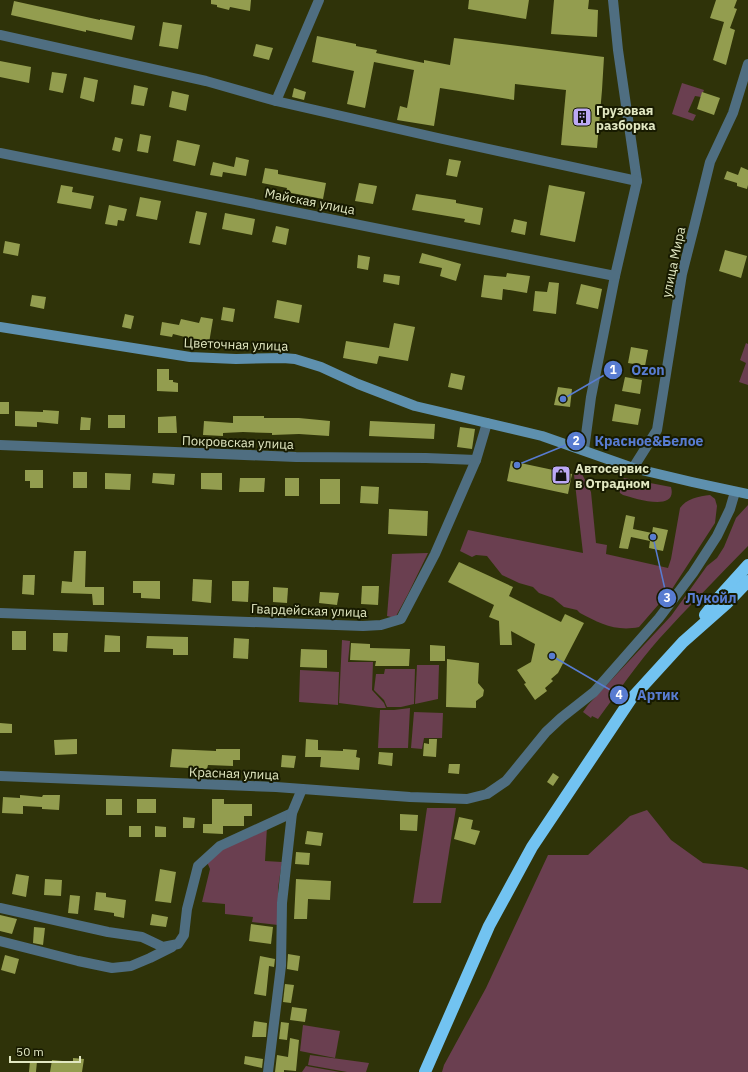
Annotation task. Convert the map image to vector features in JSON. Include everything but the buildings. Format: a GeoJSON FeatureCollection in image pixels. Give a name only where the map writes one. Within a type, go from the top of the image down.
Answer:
{"type":"FeatureCollection","features":[{"type":"Feature","properties":{"kind":"highway"},"geometry":{"type":"LineString","coordinates":[[424,1072],[489,926],[532,847],[631,699],[683,642],[720,596],[748,565]]}},
{"type":"Feature","properties":{"kind":"highway"},"geometry":{"type":"LineString","coordinates":[[683,642],[726,604],[748,581]]}},
{"type":"Feature","properties":{"kind":"street"},"geometry":{"type":"LineString","coordinates":[[276,101],[319,0]]}},
{"type":"Feature","properties":{"kind":"street"},"geometry":{"type":"LineString","coordinates":[[584,450],[591,397],[615,276],[637,181],[618,50],[613,0]]}},
{"type":"Feature","properties":{"kind":"street"},"geometry":{"type":"LineString","coordinates":[[0,35],[206,81],[276,101],[637,181]]}},
{"type":"Feature","properties":{"kind":"street","name":"улица Мира"},"geometry":{"type":"LineString","coordinates":[[633,468],[657,430],[682,274],[710,162],[733,113],[748,64]]}},
{"type":"Feature","properties":{"kind":"street","name":"Майская улица"},"geometry":{"type":"LineString","coordinates":[[0,153],[615,276]]}},
{"type":"Feature","properties":{"kind":"street","name":"Цветочная улица"},"geometry":{"type":"LineString","coordinates":[[0,327],[190,357],[236,360],[282,358],[295,359],[321,367],[358,384],[415,406],[542,436],[633,468],[748,494]]}},
{"type":"Feature","properties":{"kind":"street","name":"Гвардейская улица"},"geometry":{"type":"LineString","coordinates":[[0,613],[364,626],[381,625],[402,619],[435,554],[476,460],[487,423]]}},
{"type":"Feature","properties":{"kind":"street","name":"Покровская улица"},"geometry":{"type":"LineString","coordinates":[[0,445],[296,457],[476,460]]}},
{"type":"Feature","properties":{"kind":"street","name":"Красная улица"},"geometry":{"type":"LineString","coordinates":[[0,776],[302,789],[410,797],[467,798],[480,796],[492,791],[506,780],[546,732],[594,692],[658,618],[693,573],[716,536],[730,509],[735,492]]}},
{"type":"Feature","properties":{"kind":"street"},"geometry":{"type":"LineString","coordinates":[[268,1072],[280,966],[282,903],[292,813],[302,789]]}},
{"type":"Feature","properties":{"kind":"street"},"geometry":{"type":"LineString","coordinates":[[0,941],[112,968],[130,966],[150,958],[178,944],[184,935],[187,909],[198,866],[220,846],[292,813]]}},
{"type":"Feature","properties":{"kind":"street"},"geometry":{"type":"LineString","coordinates":[[0,908],[108,932],[142,937],[163,947],[178,944]]}},
{"type":"Feature","properties":{"kind":"shaded area"},"geometry":{"type":"Polygon","coordinates":[[[682,83],[704,90],[701,97],[695,96],[688,112],[696,115],[693,121],[672,114],[682,83]]]}},
{"type":"Feature","properties":{"kind":"shaded area"},"geometry":{"type":"Polygon","coordinates":[[[746,343],[748,344],[748,385],[739,382],[746,363],[740,360],[746,343]]]}},
{"type":"Feature","properties":{"kind":"shaded area"},"geometry":{"type":"Polygon","coordinates":[[[578,466],[591,492],[596,543],[607,545],[606,554],[668,568],[680,508],[689,500],[697,497],[710,495],[715,499],[717,506],[715,523],[672,589],[639,627],[623,628],[608,626],[580,613],[577,610],[564,607],[553,598],[539,593],[533,587],[519,583],[502,575],[487,556],[476,555],[472,557],[460,551],[468,530],[583,553],[574,475],[575,467],[578,466]]]}},
{"type":"Feature","properties":{"kind":"shaded area"},"geometry":{"type":"Polygon","coordinates":[[[624,478],[671,487],[671,495],[668,500],[654,502],[623,495],[620,493],[618,486],[624,478]]]}},
{"type":"Feature","properties":{"kind":"shaded area"},"geometry":{"type":"Polygon","coordinates":[[[748,505],[748,546],[659,639],[635,668],[598,719],[592,716],[591,718],[583,712],[671,616],[707,566],[717,558],[724,547],[736,518],[748,505]]]}},
{"type":"Feature","properties":{"kind":"shaded area"},"geometry":{"type":"Polygon","coordinates":[[[428,553],[395,618],[387,616],[392,554],[428,553]]]}},
{"type":"Feature","properties":{"kind":"shaded area"},"geometry":{"type":"Polygon","coordinates":[[[342,640],[350,641],[348,662],[373,662],[372,690],[384,703],[386,708],[339,703],[342,640]]]}},
{"type":"Feature","properties":{"kind":"shaded area"},"geometry":{"type":"Polygon","coordinates":[[[417,665],[439,665],[438,699],[415,704],[417,665]]]}},
{"type":"Feature","properties":{"kind":"shaded area"},"geometry":{"type":"Polygon","coordinates":[[[385,669],[415,669],[414,704],[401,707],[387,707],[384,700],[374,690],[376,674],[384,674],[385,669]]]}},
{"type":"Feature","properties":{"kind":"shaded area"},"geometry":{"type":"Polygon","coordinates":[[[300,670],[339,672],[338,705],[299,702],[300,670]]]}},
{"type":"Feature","properties":{"kind":"shaded area"},"geometry":{"type":"Polygon","coordinates":[[[410,708],[408,748],[378,748],[380,710],[410,708]]]}},
{"type":"Feature","properties":{"kind":"shaded area"},"geometry":{"type":"Polygon","coordinates":[[[414,712],[443,713],[442,738],[424,738],[422,749],[411,748],[414,712]]]}},
{"type":"Feature","properties":{"kind":"shaded area"},"geometry":{"type":"Polygon","coordinates":[[[427,808],[456,808],[441,903],[413,903],[427,808]]]}},
{"type":"Feature","properties":{"kind":"shaded area"},"geometry":{"type":"Polygon","coordinates":[[[647,810],[671,840],[703,863],[742,867],[748,870],[748,1072],[442,1072],[444,1065],[486,988],[548,855],[588,855],[630,816],[647,810]]]}},
{"type":"Feature","properties":{"kind":"shaded area"},"geometry":{"type":"Polygon","coordinates":[[[267,827],[265,861],[282,862],[278,888],[278,925],[252,922],[253,917],[225,914],[225,904],[202,902],[210,869],[207,862],[224,848],[267,827]]]}},
{"type":"Feature","properties":{"kind":"shaded area"},"geometry":{"type":"Polygon","coordinates":[[[303,1025],[340,1031],[335,1058],[300,1051],[303,1025]]]}},
{"type":"Feature","properties":{"kind":"shaded area"},"geometry":{"type":"Polygon","coordinates":[[[310,1055],[369,1063],[366,1072],[347,1072],[308,1065],[310,1055]]]}},
{"type":"Feature","properties":{"kind":"shaded area"},"geometry":{"type":"Polygon","coordinates":[[[306,1066],[340,1072],[302,1072],[306,1066]]]}},
{"type":"Feature","properties":{"kind":"place","name":"Грузовая разборка"},"geometry":{"type":"Point","coordinates":[582,117]}},
{"type":"Feature","properties":{"kind":"place","name":"Ozon"},"geometry":{"type":"Point","coordinates":[563,399]}},
{"type":"Feature","properties":{"kind":"place","name":"Красное&Белое"},"geometry":{"type":"Point","coordinates":[517,465]}},
{"type":"Feature","properties":{"kind":"place","name":"Автосервис в Отрадном"},"geometry":{"type":"Point","coordinates":[561,475]}},
{"type":"Feature","properties":{"kind":"place","name":"Лукойл"},"geometry":{"type":"Point","coordinates":[653,537]}},
{"type":"Feature","properties":{"kind":"place","name":"Артик"},"geometry":{"type":"Point","coordinates":[552,656]}}]}
